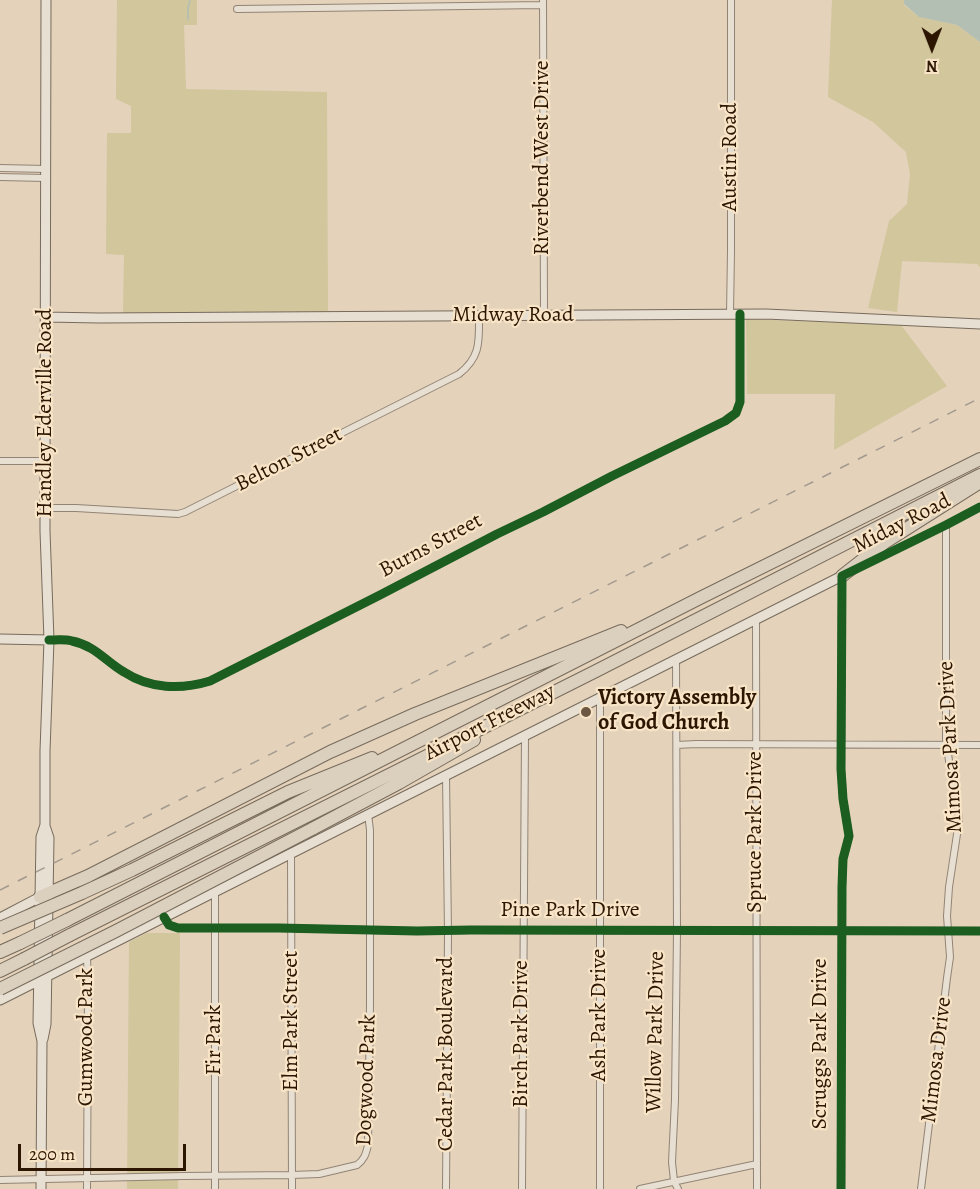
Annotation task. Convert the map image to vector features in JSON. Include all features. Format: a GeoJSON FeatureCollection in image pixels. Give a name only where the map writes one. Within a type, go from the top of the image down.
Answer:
{"type":"FeatureCollection","features":[{"type":"Feature","properties":{"kind":"highway","name":"Airport Freeway"},"geometry":{"type":"LineString","coordinates":[[0,952],[980,459]]}},
{"type":"Feature","properties":{"kind":"highway","name":"Airport Freeway"},"geometry":{"type":"LineString","coordinates":[[0,971],[980,475]]}},
{"type":"Feature","properties":{"kind":"highway"},"geometry":{"type":"LineString","coordinates":[[842,576],[884,543],[980,482]]}},
{"type":"Feature","properties":{"kind":"highway"},"geometry":{"type":"LineString","coordinates":[[44,895],[88,876],[340,747],[415,714],[616,633],[681,602],[702,597]]}},
{"type":"Feature","properties":{"kind":"highway"},"geometry":{"type":"LineString","coordinates":[[0,989],[399,783],[488,731],[514,711]]}},
{"type":"Feature","properties":{"kind":"highway"},"geometry":{"type":"LineString","coordinates":[[0,928],[132,870],[288,792],[446,728]]}},
{"type":"Feature","properties":{"kind":"main road","name":"Handley Ederville Road"},"geometry":{"type":"LineString","coordinates":[[41,1184],[42,1041],[46,1024],[43,978],[44,895],[49,838],[45,825],[49,640],[45,508],[46,0]]}},
{"type":"Feature","properties":{"kind":"main road","name":"Midway Road"},"geometry":{"type":"LineString","coordinates":[[46,317],[740,314],[980,324]]}},
{"type":"Feature","properties":{"kind":"main road","name":"Airport Freeway"},"geometry":{"type":"LineString","coordinates":[[0,1000],[842,576]]}},
{"type":"Feature","properties":{"kind":"main road"},"geometry":{"type":"LineString","coordinates":[[0,639],[49,640]]}},
{"type":"Feature","properties":{"kind":"main road"},"geometry":{"type":"LineString","coordinates":[[0,918],[44,895]]}},
{"type":"Feature","properties":{"kind":"street"},"geometry":{"type":"LineString","coordinates":[[283,0],[284,8]]}},
{"type":"Feature","properties":{"kind":"street","name":"Austin Road"},"geometry":{"type":"LineString","coordinates":[[730,314],[731,0]]}},
{"type":"Feature","properties":{"kind":"street"},"geometry":{"type":"LineString","coordinates":[[237,9],[543,3]]}},
{"type":"Feature","properties":{"kind":"street","name":"Riverbend West Drive"},"geometry":{"type":"LineString","coordinates":[[543,3],[544,315]]}},
{"type":"Feature","properties":{"kind":"street"},"geometry":{"type":"LineString","coordinates":[[0,168],[46,174]]}},
{"type":"Feature","properties":{"kind":"street"},"geometry":{"type":"LineString","coordinates":[[11,168],[11,177]]}},
{"type":"Feature","properties":{"kind":"street"},"geometry":{"type":"LineString","coordinates":[[0,177],[46,174]]}},
{"type":"Feature","properties":{"kind":"street","name":"Burns Street"},"geometry":{"type":"LineString","coordinates":[[49,640],[72,640],[98,651],[124,672],[143,682],[178,687],[210,681],[612,476],[725,422],[736,413],[740,402],[740,314]]}},
{"type":"Feature","properties":{"kind":"street","name":"Belton Street"},"geometry":{"type":"LineString","coordinates":[[45,508],[178,514],[185,512],[459,374],[471,363],[477,349],[478,315]]}},
{"type":"Feature","properties":{"kind":"street"},"geometry":{"type":"LineString","coordinates":[[0,461],[45,461]]}},
{"type":"Feature","properties":{"kind":"street","name":"Miday Road"},"geometry":{"type":"LineString","coordinates":[[842,576],[980,507]]}},
{"type":"Feature","properties":{"kind":"street","name":"Mimosa Park Drive"},"geometry":{"type":"LineString","coordinates":[[946,525],[947,745],[959,820],[949,887],[948,931]]}},
{"type":"Feature","properties":{"kind":"street","name":"Scruggs Park Drive"},"geometry":{"type":"LineString","coordinates":[[841,1189],[843,859],[849,836],[843,799],[842,576]]}},
{"type":"Feature","properties":{"kind":"street","name":"Spruce Park Drive"},"geometry":{"type":"LineString","coordinates":[[756,619],[757,1189]]}},
{"type":"Feature","properties":{"kind":"street","name":"Willow Park Drive"},"geometry":{"type":"LineString","coordinates":[[676,659],[677,931],[672,1162],[674,1181],[678,1189]]}},
{"type":"Feature","properties":{"kind":"street","name":"Ash Park Drive"},"geometry":{"type":"LineString","coordinates":[[600,698],[600,1189]]}},
{"type":"Feature","properties":{"kind":"street","name":"Birch Park Drive"},"geometry":{"type":"LineString","coordinates":[[522,1189],[525,736]]}},
{"type":"Feature","properties":{"kind":"street"},"geometry":{"type":"LineString","coordinates":[[677,745],[980,745]]}},
{"type":"Feature","properties":{"kind":"street","name":"Cedar Park Boulevard"},"geometry":{"type":"LineString","coordinates":[[446,775],[448,930],[446,1189]]}},
{"type":"Feature","properties":{"kind":"street","name":"Dogwood Park"},"geometry":{"type":"LineString","coordinates":[[0,1180],[41,1184],[88,1179],[320,1174],[361,1162],[368,1145],[369,814]]}},
{"type":"Feature","properties":{"kind":"street","name":"Elm Park Street"},"geometry":{"type":"LineString","coordinates":[[291,853],[292,1189]]}},
{"type":"Feature","properties":{"kind":"street","name":"Fir Park"},"geometry":{"type":"LineString","coordinates":[[215,892],[215,1189]]}},
{"type":"Feature","properties":{"kind":"street","name":"Pine Park Drive"},"geometry":{"type":"LineString","coordinates":[[164,917],[174,928],[980,931]]}},
{"type":"Feature","properties":{"kind":"street","name":"Mimosa Drive"},"geometry":{"type":"LineString","coordinates":[[921,1189],[950,957],[948,931]]}},
{"type":"Feature","properties":{"kind":"street","name":"Gumwood Park"},"geometry":{"type":"LineString","coordinates":[[87,956],[87,1189]]}},
{"type":"Feature","properties":{"kind":"street"},"geometry":{"type":"LineString","coordinates":[[640,1189],[757,1164]]}},
{"type":"Feature","properties":{"kind":"shaded area"},"geometry":{"type":"Polygon","coordinates":[[[117,0],[197,0],[197,25],[184,25],[186,89],[327,92],[328,312],[123,313],[124,255],[106,254],[107,133],[131,133],[131,106],[116,99],[117,0]]]}},
{"type":"Feature","properties":{"kind":"shaded area"},"geometry":{"type":"Polygon","coordinates":[[[832,0],[904,0],[904,5],[919,17],[957,25],[980,42],[980,267],[977,264],[902,261],[897,312],[868,308],[889,221],[907,204],[910,174],[906,152],[873,122],[828,97],[832,0]]]}},
{"type":"Feature","properties":{"kind":"shaded area"},"geometry":{"type":"Polygon","coordinates":[[[904,0],[980,0],[980,42],[957,25],[919,17],[904,4],[904,0]]]}},
{"type":"Feature","properties":{"kind":"shaded area"},"geometry":{"type":"Polygon","coordinates":[[[746,319],[901,325],[947,386],[834,450],[835,394],[747,394],[746,319]]]}},
{"type":"Feature","properties":{"kind":"shaded area"},"geometry":{"type":"Polygon","coordinates":[[[147,933],[180,933],[178,1189],[127,1189],[129,942],[147,933]]]}},
{"type":"Feature","properties":{"kind":"waterway"},"geometry":{"type":"LineString","coordinates":[[188,20],[190,0]]}},
{"type":"Feature","properties":{"kind":"railway"},"geometry":{"type":"LineString","coordinates":[[0,890],[980,398]]}},
{"type":"Feature","properties":{"kind":"cycle path"},"geometry":{"type":"LineString","coordinates":[[49,640],[66,640],[88,646],[134,678],[155,685],[177,687],[210,681],[497,534],[725,421],[736,413],[740,402],[740,314]]}},
{"type":"Feature","properties":{"kind":"cycle path"},"geometry":{"type":"LineString","coordinates":[[841,1189],[842,887],[843,859],[849,836],[841,769],[842,576],[980,507]]}},
{"type":"Feature","properties":{"kind":"cycle path"},"geometry":{"type":"LineString","coordinates":[[164,917],[169,925],[178,928],[417,931],[980,931]]}},
{"type":"Feature","properties":{"kind":"place","name":"Victory Assembly of God Church"},"geometry":{"type":"Point","coordinates":[586,712]}}]}
